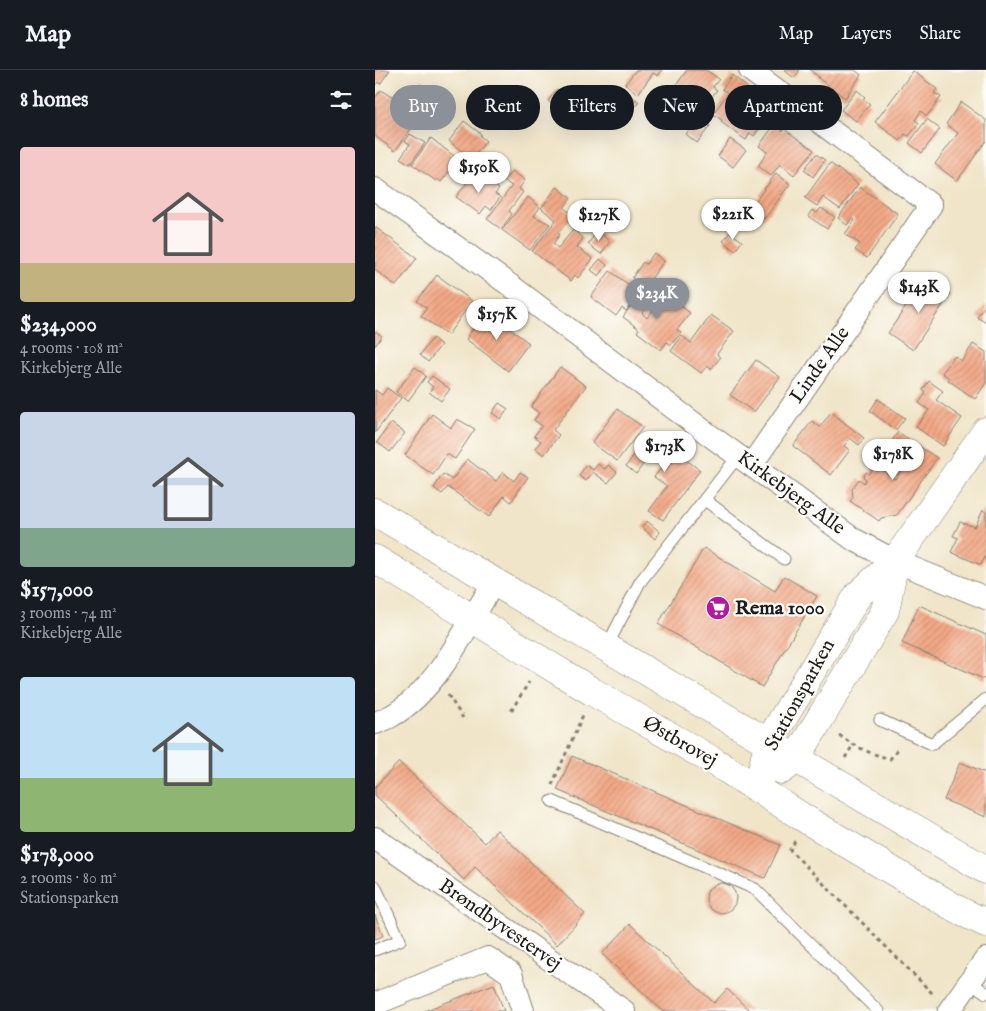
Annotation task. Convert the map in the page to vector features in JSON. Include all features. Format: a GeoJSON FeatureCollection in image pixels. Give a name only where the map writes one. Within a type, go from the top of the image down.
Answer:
{"type":"FeatureCollection","features":[{"type":"Feature","properties":{"kind":"street","name":"Linde Alle"},"geometry":{"type":"LineString","coordinates":[[745,460],[931,205],[750,70]]}},
{"type":"Feature","properties":{"kind":"street","name":"Kirkebjerg Alle"},"geometry":{"type":"LineString","coordinates":[[375,189],[514,288],[707,434],[853,539],[895,561],[986,598]]}},
{"type":"Feature","properties":{"kind":"street","name":"Stationsparken"},"geometry":{"type":"LineString","coordinates":[[758,789],[767,743],[858,595],[895,561],[986,431]]}},
{"type":"Feature","properties":{"kind":"street"},"geometry":{"type":"LineString","coordinates":[[375,512],[795,760],[984,869]]}},
{"type":"Feature","properties":{"kind":"street","name":"Østbrovej"},"geometry":{"type":"LineString","coordinates":[[375,558],[593,692],[807,820],[960,911],[986,923]]}},
{"type":"Feature","properties":{"kind":"street","name":"Stationsparken"},"geometry":{"type":"LineString","coordinates":[[758,789],[795,760],[885,611],[895,561]]}},
{"type":"Feature","properties":{"kind":"street"},"geometry":{"type":"LineString","coordinates":[[375,723],[392,716],[420,693],[442,666],[494,582]]}},
{"type":"Feature","properties":{"kind":"street","name":"Brøndbyvestervej"},"geometry":{"type":"LineString","coordinates":[[375,838],[624,1011]]}},
{"type":"Feature","properties":{"kind":"street"},"geometry":{"type":"LineString","coordinates":[[375,1004],[488,958],[511,974],[523,1011]]}},
{"type":"Feature","properties":{"kind":"street"},"geometry":{"type":"LineString","coordinates":[[950,1010],[978,988],[986,959]]}},
{"type":"Feature","properties":{"kind":"lane"},"geometry":{"type":"LineString","coordinates":[[606,648],[640,582],[705,500],[745,460]]}},
{"type":"Feature","properties":{"kind":"lane"},"geometry":{"type":"LineString","coordinates":[[705,500],[784,559]]}},
{"type":"Feature","properties":{"kind":"lane"},"geometry":{"type":"LineString","coordinates":[[880,720],[932,744],[986,698]]}},
{"type":"Feature","properties":{"kind":"lane"},"geometry":{"type":"LineString","coordinates":[[552,800],[755,889],[878,1011]]}},
{"type":"Feature","properties":{"kind":"lane"},"geometry":{"type":"LineString","coordinates":[[375,886],[400,940],[375,950]]}},
{"type":"Feature","properties":{"kind":"path"},"geometry":{"type":"LineString","coordinates":[[511,711],[542,660]]}},
{"type":"Feature","properties":{"kind":"path"},"geometry":{"type":"LineString","coordinates":[[552,800],[549,790],[593,692]]}},
{"type":"Feature","properties":{"kind":"path"},"geometry":{"type":"LineString","coordinates":[[853,745],[864,751],[890,759],[910,733]]}},
{"type":"Feature","properties":{"kind":"path"},"geometry":{"type":"LineString","coordinates":[[807,820],[790,850],[950,1010]]}},
{"type":"Feature","properties":{"kind":"building"},"geometry":{"type":"Polygon","coordinates":[[[375,70],[390,70],[380,84],[378,82],[375,86],[375,70]]]}},
{"type":"Feature","properties":{"kind":"building"},"geometry":{"type":"Polygon","coordinates":[[[636,70],[662,70],[658,76],[653,73],[638,94],[634,91],[634,85],[625,84],[636,70]]]}},
{"type":"Feature","properties":{"kind":"building"},"geometry":{"type":"Polygon","coordinates":[[[687,70],[706,70],[719,79],[714,85],[676,85],[687,70]]]}},
{"type":"Feature","properties":{"kind":"building"},"geometry":{"type":"Polygon","coordinates":[[[784,70],[800,70],[794,78],[784,70]]]}},
{"type":"Feature","properties":{"kind":"building"},"geometry":{"type":"Polygon","coordinates":[[[810,70],[855,70],[861,75],[845,98],[842,96],[842,85],[827,85],[810,70]]]}},
{"type":"Feature","properties":{"kind":"building"},"geometry":{"type":"Polygon","coordinates":[[[913,71],[937,89],[934,93],[941,97],[927,116],[921,111],[915,120],[919,123],[909,136],[905,134],[900,141],[875,122],[913,71]]]}},
{"type":"Feature","properties":{"kind":"building"},"geometry":{"type":"Polygon","coordinates":[[[732,75],[744,85],[725,85],[725,91],[722,89],[732,75]]]}},
{"type":"Feature","properties":{"kind":"building"},"geometry":{"type":"Polygon","coordinates":[[[381,90],[390,96],[390,130],[410,130],[395,151],[375,136],[375,98],[381,90]]]}},
{"type":"Feature","properties":{"kind":"building"},"geometry":{"type":"Polygon","coordinates":[[[857,90],[865,97],[863,99],[870,104],[856,121],[842,109],[857,90]]]}},
{"type":"Feature","properties":{"kind":"building"},"geometry":{"type":"Polygon","coordinates":[[[725,97],[725,125],[715,115],[715,111],[725,97]]]}},
{"type":"Feature","properties":{"kind":"building"},"geometry":{"type":"Polygon","coordinates":[[[634,98],[639,102],[634,108],[634,98]]]}},
{"type":"Feature","properties":{"kind":"building"},"geometry":{"type":"Polygon","coordinates":[[[961,102],[986,120],[986,141],[957,181],[935,164],[958,133],[946,124],[961,102]]]}},
{"type":"Feature","properties":{"kind":"building"},"geometry":{"type":"Polygon","coordinates":[[[927,119],[940,129],[922,153],[909,143],[927,119]]]}},
{"type":"Feature","properties":{"kind":"building"},"geometry":{"type":"Polygon","coordinates":[[[464,121],[466,123],[466,130],[476,130],[486,141],[465,169],[457,164],[465,154],[449,141],[464,121]]]}},
{"type":"Feature","properties":{"kind":"building"},"geometry":{"type":"Polygon","coordinates":[[[689,130],[707,130],[697,143],[686,134],[689,130]]]}},
{"type":"Feature","properties":{"kind":"building"},"geometry":{"type":"Polygon","coordinates":[[[732,130],[758,130],[754,136],[750,133],[746,140],[732,130]]]}},
{"type":"Feature","properties":{"kind":"building"},"geometry":{"type":"Polygon","coordinates":[[[771,130],[785,130],[814,150],[794,175],[780,164],[771,176],[758,166],[767,152],[759,146],[771,130]]]}},
{"type":"Feature","properties":{"kind":"building"},"geometry":{"type":"Polygon","coordinates":[[[410,134],[425,143],[410,164],[400,158],[410,144],[405,141],[410,134]]]}},
{"type":"Feature","properties":{"kind":"building"},"geometry":{"type":"Polygon","coordinates":[[[431,138],[454,156],[451,160],[455,164],[441,182],[437,179],[436,181],[412,164],[431,138]]]}},
{"type":"Feature","properties":{"kind":"building"},"geometry":{"type":"Polygon","coordinates":[[[730,139],[746,150],[733,167],[718,156],[730,139]]]}},
{"type":"Feature","properties":{"kind":"building"},"geometry":{"type":"Polygon","coordinates":[[[816,154],[825,160],[813,177],[804,170],[816,154]]]}},
{"type":"Feature","properties":{"kind":"building"},"geometry":{"type":"Polygon","coordinates":[[[830,163],[858,184],[840,209],[823,197],[817,206],[805,198],[830,163]]]}},
{"type":"Feature","properties":{"kind":"building"},"geometry":{"type":"Polygon","coordinates":[[[476,171],[499,189],[495,194],[500,197],[491,210],[486,206],[480,214],[456,197],[476,171]]]}},
{"type":"Feature","properties":{"kind":"building"},"geometry":{"type":"Polygon","coordinates":[[[512,171],[525,180],[519,189],[523,192],[509,211],[512,214],[501,229],[487,219],[512,186],[504,181],[512,171]]]}},
{"type":"Feature","properties":{"kind":"building"},"geometry":{"type":"Polygon","coordinates":[[[776,173],[790,184],[764,219],[750,209],[776,173]]]}},
{"type":"Feature","properties":{"kind":"building"},"geometry":{"type":"Polygon","coordinates":[[[557,187],[571,198],[564,208],[573,215],[558,233],[560,234],[553,244],[558,248],[573,230],[583,238],[577,247],[593,259],[578,278],[575,275],[571,281],[532,251],[556,220],[541,208],[557,187]]]}},
{"type":"Feature","properties":{"kind":"building"},"geometry":{"type":"Polygon","coordinates":[[[860,187],[898,214],[867,258],[855,250],[860,244],[845,234],[855,220],[852,218],[847,225],[838,218],[860,187]]]}},
{"type":"Feature","properties":{"kind":"building"},"geometry":{"type":"Polygon","coordinates":[[[528,197],[540,207],[534,216],[550,224],[530,250],[502,230],[528,197]]]}},
{"type":"Feature","properties":{"kind":"building"},"geometry":{"type":"Polygon","coordinates":[[[821,208],[835,217],[827,229],[808,216],[812,210],[817,213],[821,208]]]}},
{"type":"Feature","properties":{"kind":"building"},"geometry":{"type":"Polygon","coordinates":[[[375,227],[417,258],[396,286],[375,270],[375,227]]]}},
{"type":"Feature","properties":{"kind":"building"},"geometry":{"type":"Polygon","coordinates":[[[597,231],[610,241],[601,254],[588,244],[597,231]]]}},
{"type":"Feature","properties":{"kind":"building"},"geometry":{"type":"Polygon","coordinates":[[[730,232],[742,241],[735,251],[723,241],[730,232]]]}},
{"type":"Feature","properties":{"kind":"building"},"geometry":{"type":"Polygon","coordinates":[[[654,253],[664,261],[645,287],[632,278],[643,262],[646,264],[654,253]]]}},
{"type":"Feature","properties":{"kind":"building"},"geometry":{"type":"Polygon","coordinates":[[[600,259],[607,265],[599,276],[591,270],[600,259]]]}},
{"type":"Feature","properties":{"kind":"building"},"geometry":{"type":"Polygon","coordinates":[[[610,271],[636,290],[632,295],[636,298],[626,311],[622,308],[616,316],[591,297],[610,271]]]}},
{"type":"Feature","properties":{"kind":"building"},"geometry":{"type":"Polygon","coordinates":[[[437,275],[472,301],[448,335],[421,316],[427,308],[417,301],[437,275]]]}},
{"type":"Feature","properties":{"kind":"building"},"geometry":{"type":"Polygon","coordinates":[[[926,277],[950,294],[913,350],[888,333],[926,277]]]}},
{"type":"Feature","properties":{"kind":"building"},"geometry":{"type":"Polygon","coordinates":[[[641,292],[652,300],[642,313],[647,318],[666,294],[690,313],[677,330],[681,333],[671,345],[667,342],[661,350],[637,332],[639,329],[623,317],[641,292]]]}},
{"type":"Feature","properties":{"kind":"building"},"geometry":{"type":"Polygon","coordinates":[[[986,304],[986,323],[977,317],[986,304]]]}},
{"type":"Feature","properties":{"kind":"building"},"geometry":{"type":"Polygon","coordinates":[[[486,311],[529,343],[508,371],[466,339],[486,311]]]}},
{"type":"Feature","properties":{"kind":"building"},"geometry":{"type":"Polygon","coordinates":[[[711,315],[734,331],[717,354],[720,358],[711,369],[707,366],[701,373],[671,351],[682,336],[691,343],[711,315]]]}},
{"type":"Feature","properties":{"kind":"building"},"geometry":{"type":"Polygon","coordinates":[[[375,331],[382,336],[375,346],[375,331]]]}},
{"type":"Feature","properties":{"kind":"building"},"geometry":{"type":"Polygon","coordinates":[[[433,338],[441,345],[428,362],[420,355],[433,338]]]}},
{"type":"Feature","properties":{"kind":"building"},"geometry":{"type":"Polygon","coordinates":[[[973,344],[986,352],[986,383],[975,399],[948,380],[949,378],[942,373],[955,356],[962,361],[973,344]]]}},
{"type":"Feature","properties":{"kind":"building"},"geometry":{"type":"Polygon","coordinates":[[[756,360],[780,377],[754,412],[730,395],[756,360]]]}},
{"type":"Feature","properties":{"kind":"building"},"geometry":{"type":"Polygon","coordinates":[[[415,367],[426,376],[408,401],[396,392],[415,367]]]}},
{"type":"Feature","properties":{"kind":"building"},"geometry":{"type":"Polygon","coordinates":[[[560,367],[586,386],[553,430],[559,435],[544,455],[535,448],[541,441],[534,436],[542,426],[534,420],[539,413],[531,407],[560,367]]]}},
{"type":"Feature","properties":{"kind":"building"},"geometry":{"type":"Polygon","coordinates":[[[432,376],[450,389],[441,401],[429,392],[433,387],[427,382],[432,376]]]}},
{"type":"Feature","properties":{"kind":"building"},"geometry":{"type":"Polygon","coordinates":[[[929,381],[943,391],[936,400],[962,418],[943,446],[916,427],[929,410],[919,403],[926,393],[923,390],[929,381]]]}},
{"type":"Feature","properties":{"kind":"building"},"geometry":{"type":"Polygon","coordinates":[[[387,388],[401,398],[375,433],[375,390],[382,395],[387,388]]]}},
{"type":"Feature","properties":{"kind":"building"},"geometry":{"type":"Polygon","coordinates":[[[878,399],[905,418],[896,430],[870,411],[878,399]]]}},
{"type":"Feature","properties":{"kind":"building"},"geometry":{"type":"Polygon","coordinates":[[[499,403],[508,409],[501,419],[492,413],[499,403]]]}},
{"type":"Feature","properties":{"kind":"building"},"geometry":{"type":"Polygon","coordinates":[[[617,409],[643,427],[617,461],[592,443],[617,409]]]}},
{"type":"Feature","properties":{"kind":"building"},"geometry":{"type":"Polygon","coordinates":[[[831,412],[864,438],[859,445],[850,438],[844,446],[850,450],[831,475],[793,446],[812,421],[820,427],[831,412]]]}},
{"type":"Feature","properties":{"kind":"building"},"geometry":{"type":"Polygon","coordinates":[[[432,414],[451,428],[457,419],[475,429],[455,459],[447,454],[433,475],[405,455],[432,414]]]}},
{"type":"Feature","properties":{"kind":"building"},"geometry":{"type":"Polygon","coordinates":[[[391,423],[405,433],[390,452],[377,442],[391,423]]]}},
{"type":"Feature","properties":{"kind":"building"},"geometry":{"type":"Polygon","coordinates":[[[898,432],[937,458],[897,515],[881,518],[879,521],[850,501],[853,497],[852,489],[859,479],[864,483],[866,479],[863,477],[866,472],[869,474],[875,465],[895,479],[907,462],[887,448],[898,432]]]}},
{"type":"Feature","properties":{"kind":"building"},"geometry":{"type":"Polygon","coordinates":[[[650,434],[700,470],[663,520],[649,511],[667,486],[654,477],[662,467],[645,453],[643,456],[647,459],[636,474],[626,466],[650,434]]]}},
{"type":"Feature","properties":{"kind":"building"},"geometry":{"type":"Polygon","coordinates":[[[467,459],[496,481],[503,472],[514,481],[520,472],[528,477],[511,502],[504,496],[489,517],[448,487],[442,494],[434,488],[443,474],[452,480],[467,459]]]}},
{"type":"Feature","properties":{"kind":"building"},"geometry":{"type":"Polygon","coordinates":[[[598,464],[605,469],[608,465],[617,472],[608,483],[593,472],[586,481],[579,476],[586,465],[593,470],[598,464]]]}},
{"type":"Feature","properties":{"kind":"building"},"geometry":{"type":"Polygon","coordinates":[[[983,510],[986,512],[986,555],[981,565],[951,552],[958,538],[953,536],[960,522],[975,527],[983,510]]]}},
{"type":"Feature","properties":{"kind":"building"},"geometry":{"type":"Polygon","coordinates":[[[647,521],[660,532],[655,539],[642,527],[647,521]]]}},
{"type":"Feature","properties":{"kind":"building"},"geometry":{"type":"Polygon","coordinates":[[[704,548],[775,591],[784,576],[817,596],[762,687],[658,624],[704,548]]]}},
{"type":"Feature","properties":{"kind":"building"},"geometry":{"type":"Polygon","coordinates":[[[919,605],[986,635],[986,680],[902,643],[919,605]]]}},
{"type":"Feature","properties":{"kind":"building"},"geometry":{"type":"Polygon","coordinates":[[[572,756],[780,845],[765,878],[557,790],[572,756]]]}},
{"type":"Feature","properties":{"kind":"building"},"geometry":{"type":"Polygon","coordinates":[[[399,762],[485,843],[497,830],[585,914],[557,945],[475,867],[464,880],[375,795],[375,787],[399,762]]]}},
{"type":"Feature","properties":{"kind":"building"},"geometry":{"type":"Polygon","coordinates":[[[960,762],[986,773],[986,817],[944,800],[960,762]]]}},
{"type":"Feature","properties":{"kind":"building"},"geometry":{"type":"Polygon","coordinates":[[[721,883],[732,887],[736,898],[732,909],[721,913],[710,909],[706,898],[710,887],[721,883]]]}},
{"type":"Feature","properties":{"kind":"building"},"geometry":{"type":"Polygon","coordinates":[[[375,915],[383,936],[375,939],[375,915]]]}},
{"type":"Feature","properties":{"kind":"building"},"geometry":{"type":"Polygon","coordinates":[[[630,924],[714,1003],[727,989],[750,1011],[663,1011],[602,954],[630,924]]]}},
{"type":"Feature","properties":{"kind":"building"},"geometry":{"type":"Polygon","coordinates":[[[494,984],[504,1011],[424,1011],[494,984]]]}},
{"type":"Feature","properties":{"kind":"place","name":"Rema 1000"},"geometry":{"type":"Point","coordinates":[718,608]}}]}
